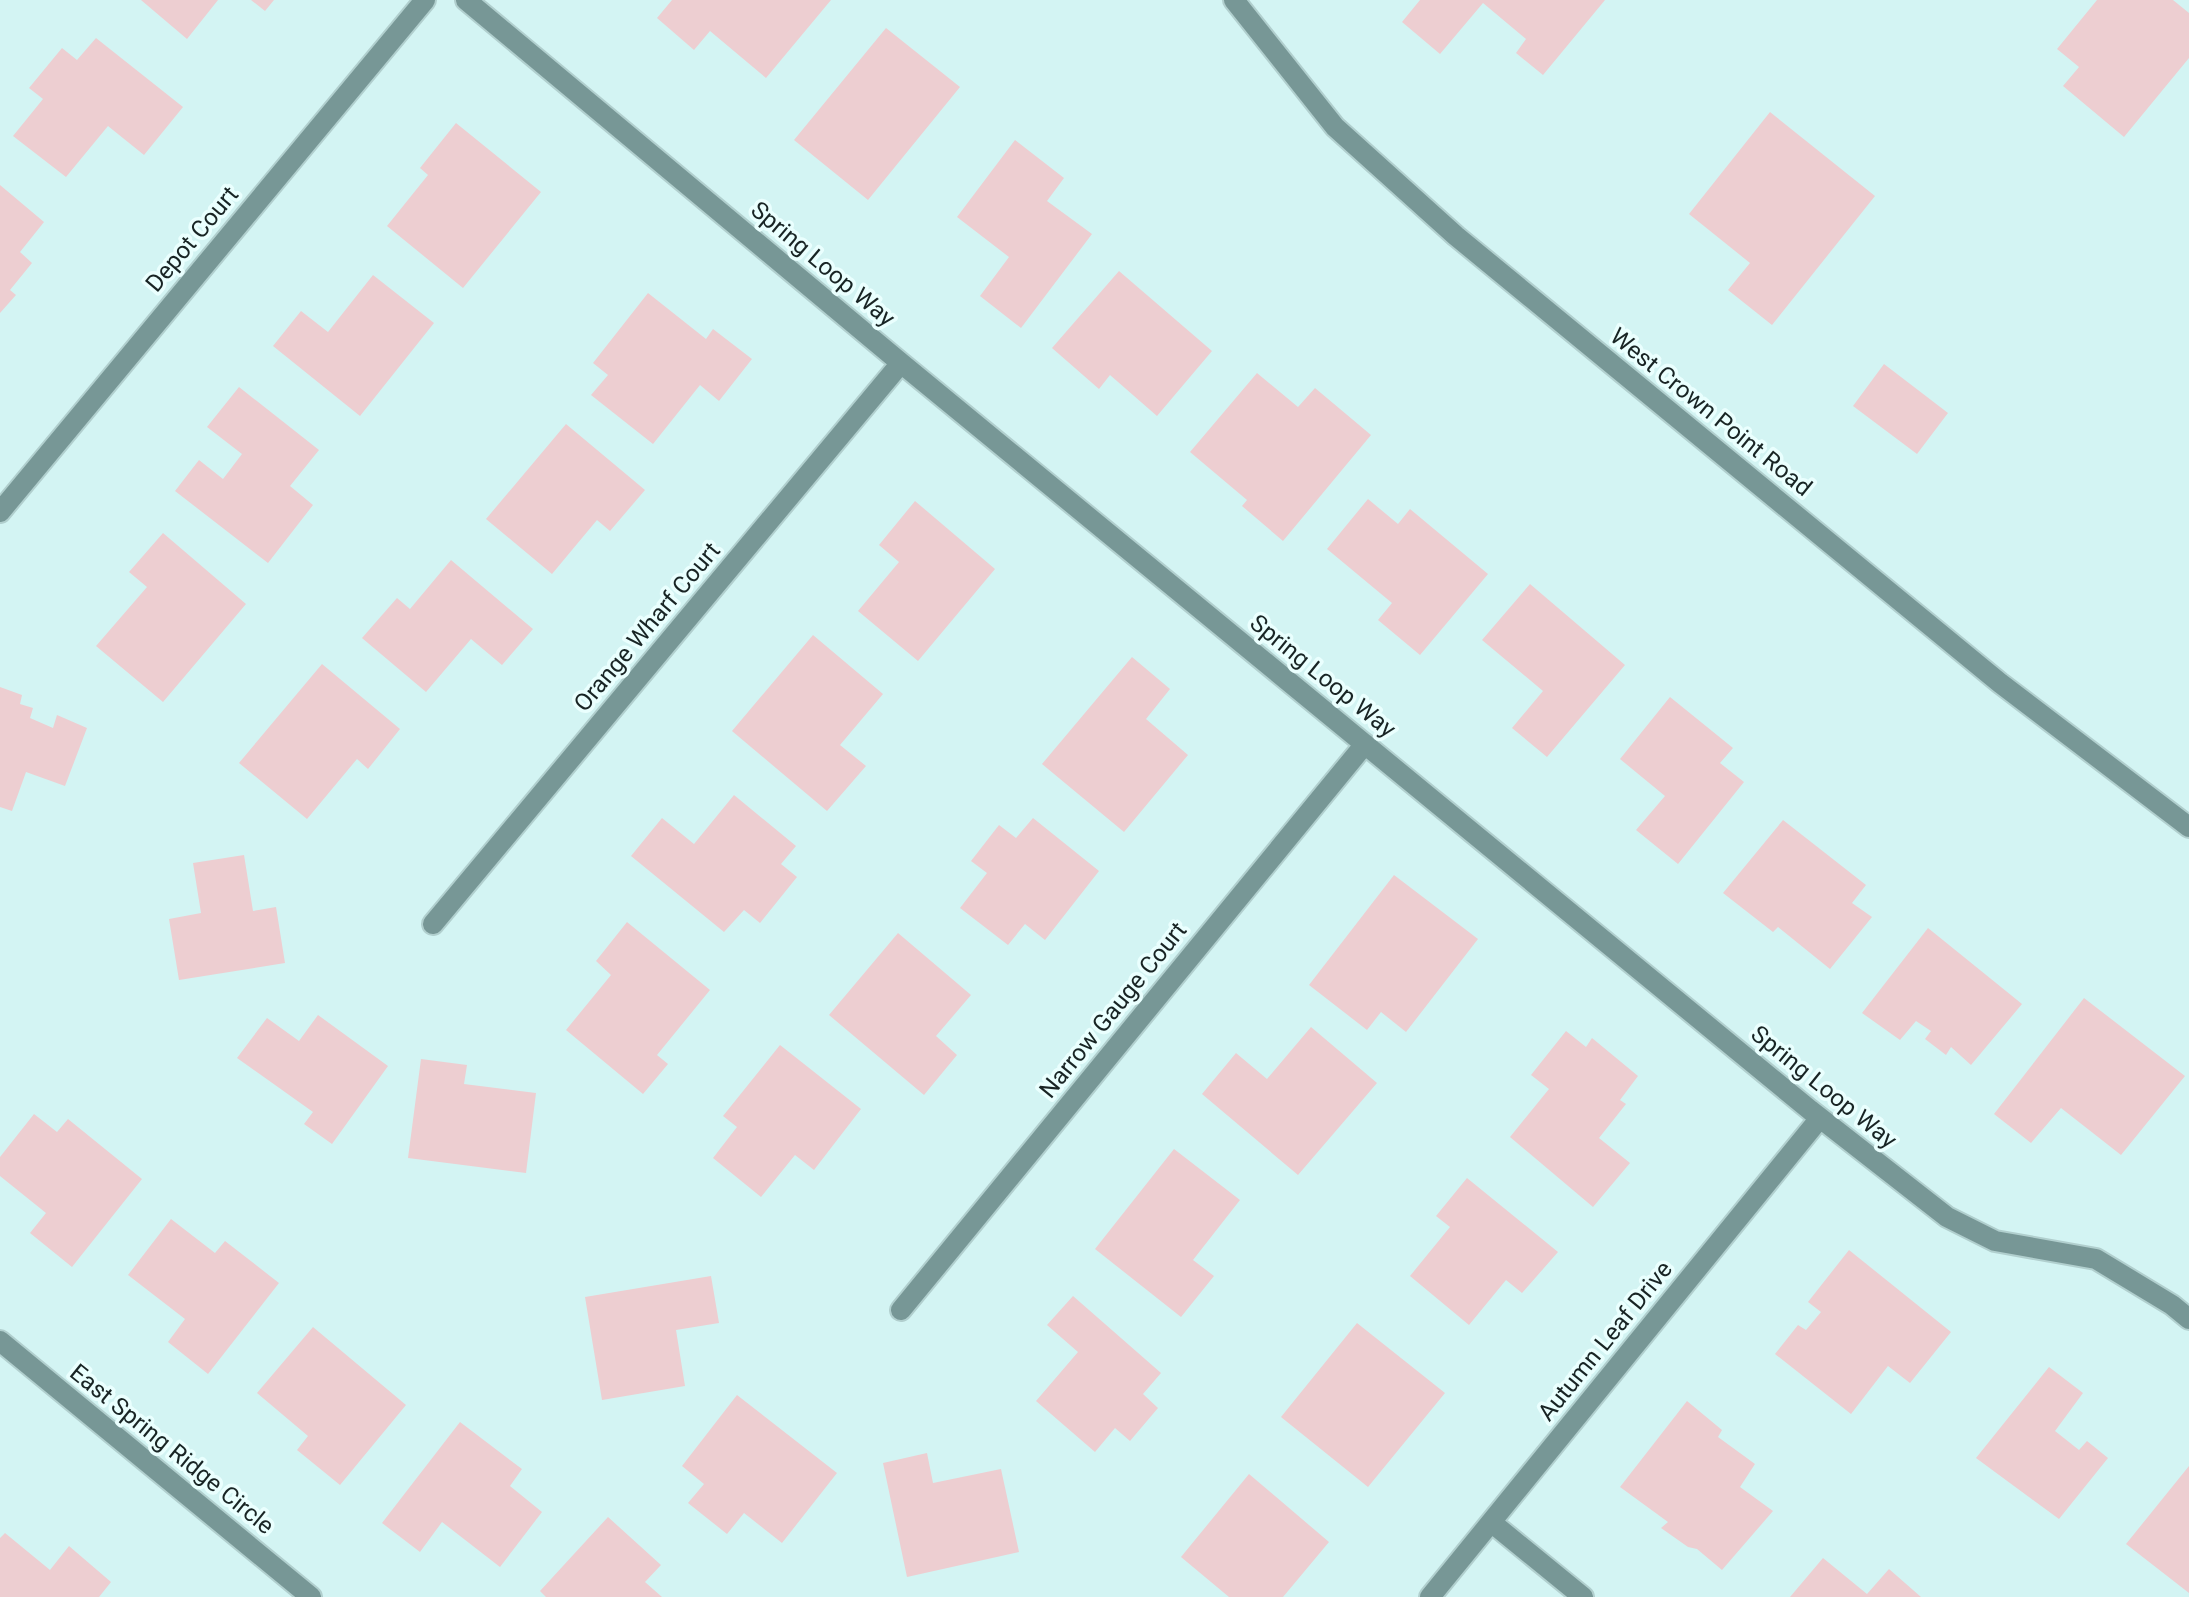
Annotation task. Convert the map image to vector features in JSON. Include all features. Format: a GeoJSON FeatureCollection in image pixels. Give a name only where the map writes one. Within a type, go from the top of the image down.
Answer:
{"type":"FeatureCollection","features":[{"type":"Feature","properties":{"kind":"street","name":"Depot Court"},"geometry":{"type":"LineString","coordinates":[[0,512],[425,0]]}},
{"type":"Feature","properties":{"kind":"street","name":"Spring Loop Way"},"geometry":{"type":"LineString","coordinates":[[466,0],[901,363],[1820,1118],[1947,1217],[1995,1241],[2096,1259],[2172,1305],[2189,1319]]}},
{"type":"Feature","properties":{"kind":"street","name":"West Crown Point Road"},"geometry":{"type":"LineString","coordinates":[[1234,0],[1335,127],[1456,236],[1988,673],[2189,827]]}},
{"type":"Feature","properties":{"kind":"street","name":"Orange Wharf Court"},"geometry":{"type":"LineString","coordinates":[[433,924],[901,363]]}},
{"type":"Feature","properties":{"kind":"street","name":"Narrow Gauge Court"},"geometry":{"type":"LineString","coordinates":[[901,1310],[1365,744]]}},
{"type":"Feature","properties":{"kind":"street","name":"Autumn Leaf Drive"},"geometry":{"type":"LineString","coordinates":[[1430,1597],[1820,1118]]}},
{"type":"Feature","properties":{"kind":"street","name":"East Spring Ridge Circle"},"geometry":{"type":"LineString","coordinates":[[0,1341],[311,1597]]}},
{"type":"Feature","properties":{"kind":"street"},"geometry":{"type":"LineString","coordinates":[[1491,1522],[1583,1597]]}},
{"type":"Feature","properties":{"kind":"building"},"geometry":{"type":"Polygon","coordinates":[[[141,0],[218,0],[187,39],[141,0]]]}},
{"type":"Feature","properties":{"kind":"building"},"geometry":{"type":"Polygon","coordinates":[[[251,0],[274,0],[265,11],[251,0]]]}},
{"type":"Feature","properties":{"kind":"building"},"geometry":{"type":"Polygon","coordinates":[[[672,0],[831,0],[766,78],[710,31],[694,50],[657,18],[672,0]]]}},
{"type":"Feature","properties":{"kind":"building"},"geometry":{"type":"Polygon","coordinates":[[[1420,0],[1605,0],[1543,75],[1516,53],[1526,39],[1483,3],[1440,54],[1402,22],[1420,0]]]}},
{"type":"Feature","properties":{"kind":"building"},"geometry":{"type":"Polygon","coordinates":[[[2097,0],[2173,0],[2189,13],[2189,58],[2124,137],[2063,86],[2079,67],[2057,49],[2097,0]]]}},
{"type":"Feature","properties":{"kind":"building"},"geometry":{"type":"Polygon","coordinates":[[[886,28],[960,87],[868,200],[794,140],[886,28]]]}},
{"type":"Feature","properties":{"kind":"building"},"geometry":{"type":"Polygon","coordinates":[[[96,38],[183,107],[144,155],[108,126],[66,177],[13,136],[43,99],[29,88],[62,48],[77,60],[96,38]]]}},
{"type":"Feature","properties":{"kind":"building"},"geometry":{"type":"Polygon","coordinates":[[[1770,112],[1875,196],[1772,325],[1728,290],[1750,263],[1689,214],[1770,112]]]}},
{"type":"Feature","properties":{"kind":"building"},"geometry":{"type":"Polygon","coordinates":[[[456,123],[541,192],[463,288],[387,226],[428,175],[420,168],[456,123]]]}},
{"type":"Feature","properties":{"kind":"building"},"geometry":{"type":"Polygon","coordinates":[[[1015,140],[1064,178],[1047,201],[1092,234],[1021,328],[980,296],[1009,257],[957,217],[1015,140]]]}},
{"type":"Feature","properties":{"kind":"building"},"geometry":{"type":"Polygon","coordinates":[[[0,185],[44,222],[20,252],[32,263],[10,290],[16,295],[0,313],[0,185]]]}},
{"type":"Feature","properties":{"kind":"building"},"geometry":{"type":"Polygon","coordinates":[[[1119,271],[1212,351],[1157,416],[1110,375],[1099,389],[1052,348],[1119,271]]]}},
{"type":"Feature","properties":{"kind":"building"},"geometry":{"type":"Polygon","coordinates":[[[373,275],[434,323],[360,416],[273,346],[301,311],[328,332],[373,275]]]}},
{"type":"Feature","properties":{"kind":"building"},"geometry":{"type":"Polygon","coordinates":[[[648,293],[706,339],[713,329],[752,359],[719,401],[700,385],[653,444],[591,395],[608,375],[593,363],[648,293]]]}},
{"type":"Feature","properties":{"kind":"building"},"geometry":{"type":"Polygon","coordinates":[[[1884,364],[1948,413],[1917,454],[1853,406],[1884,364]]]}},
{"type":"Feature","properties":{"kind":"building"},"geometry":{"type":"Polygon","coordinates":[[[1257,373],[1298,407],[1315,388],[1371,435],[1283,541],[1242,506],[1247,500],[1190,452],[1257,373]]]}},
{"type":"Feature","properties":{"kind":"building"},"geometry":{"type":"Polygon","coordinates":[[[239,387],[319,450],[290,486],[313,505],[268,563],[175,491],[199,460],[223,479],[242,454],[207,427],[239,387]]]}},
{"type":"Feature","properties":{"kind":"building"},"geometry":{"type":"Polygon","coordinates":[[[566,424],[645,490],[610,531],[597,520],[552,574],[486,519],[566,424]]]}},
{"type":"Feature","properties":{"kind":"building"},"geometry":{"type":"Polygon","coordinates":[[[1368,499],[1398,524],[1410,509],[1488,574],[1420,655],[1378,620],[1392,603],[1327,549],[1368,499]]]}},
{"type":"Feature","properties":{"kind":"building"},"geometry":{"type":"Polygon","coordinates":[[[915,501],[995,569],[918,661],[858,611],[899,562],[879,545],[915,501]]]}},
{"type":"Feature","properties":{"kind":"building"},"geometry":{"type":"Polygon","coordinates":[[[163,533],[246,604],[163,702],[96,646],[147,587],[129,572],[163,533]]]}},
{"type":"Feature","properties":{"kind":"building"},"geometry":{"type":"Polygon","coordinates":[[[451,560],[533,629],[502,665],[471,639],[426,692],[362,638],[397,598],[410,609],[451,560]]]}},
{"type":"Feature","properties":{"kind":"building"},"geometry":{"type":"Polygon","coordinates":[[[1530,584],[1625,665],[1547,757],[1512,728],[1543,691],[1482,640],[1530,584]]]}},
{"type":"Feature","properties":{"kind":"building"},"geometry":{"type":"Polygon","coordinates":[[[813,635],[883,694],[840,745],[866,766],[827,811],[732,731],[813,635]]]}},
{"type":"Feature","properties":{"kind":"building"},"geometry":{"type":"Polygon","coordinates":[[[1132,657],[1170,689],[1146,719],[1188,755],[1124,832],[1042,764],[1132,657]]]}},
{"type":"Feature","properties":{"kind":"building"},"geometry":{"type":"Polygon","coordinates":[[[322,664],[400,729],[368,769],[357,759],[307,819],[239,763],[322,664]]]}},
{"type":"Feature","properties":{"kind":"building"},"geometry":{"type":"Polygon","coordinates":[[[0,687],[22,695],[20,704],[33,708],[30,718],[53,728],[57,715],[87,728],[65,786],[26,772],[12,811],[0,807],[0,687]]]}},
{"type":"Feature","properties":{"kind":"building"},"geometry":{"type":"Polygon","coordinates":[[[1670,697],[1733,748],[1720,763],[1744,782],[1678,864],[1636,830],[1665,796],[1620,759],[1670,697]]]}},
{"type":"Feature","properties":{"kind":"building"},"geometry":{"type":"Polygon","coordinates":[[[734,795],[796,846],[781,864],[797,877],[760,923],[744,910],[724,932],[631,856],[662,818],[694,844],[734,795]]]}},
{"type":"Feature","properties":{"kind":"building"},"geometry":{"type":"Polygon","coordinates":[[[1033,818],[1099,871],[1045,940],[1025,924],[1008,945],[960,908],[987,873],[971,861],[999,825],[1016,838],[1033,818]]]}},
{"type":"Feature","properties":{"kind":"building"},"geometry":{"type":"Polygon","coordinates":[[[1783,820],[1866,885],[1852,903],[1872,917],[1830,969],[1778,927],[1773,932],[1723,893],[1783,820]]]}},
{"type":"Feature","properties":{"kind":"building"},"geometry":{"type":"Polygon","coordinates":[[[244,855],[253,911],[276,907],[285,963],[179,980],[169,919],[201,913],[193,863],[244,855]]]}},
{"type":"Feature","properties":{"kind":"building"},"geometry":{"type":"Polygon","coordinates":[[[1394,875],[1478,939],[1406,1032],[1381,1012],[1367,1030],[1309,985],[1394,875]]]}},
{"type":"Feature","properties":{"kind":"building"},"geometry":{"type":"Polygon","coordinates":[[[627,922],[710,990],[657,1055],[668,1064],[643,1094],[566,1030],[611,975],[596,961],[627,922]]]}},
{"type":"Feature","properties":{"kind":"building"},"geometry":{"type":"Polygon","coordinates":[[[1928,928],[2022,1004],[1971,1065],[1951,1047],[1946,1055],[1925,1039],[1931,1031],[1916,1021],[1900,1040],[1862,1013],[1928,928]]]}},
{"type":"Feature","properties":{"kind":"building"},"geometry":{"type":"Polygon","coordinates":[[[898,933],[971,995],[936,1036],[957,1055],[924,1095],[829,1015],[898,933]]]}},
{"type":"Feature","properties":{"kind":"building"},"geometry":{"type":"Polygon","coordinates":[[[2084,998],[2185,1076],[2121,1155],[2061,1108],[2031,1143],[1994,1114],[2084,998]]]}},
{"type":"Feature","properties":{"kind":"building"},"geometry":{"type":"Polygon","coordinates":[[[318,1015],[388,1066],[332,1144],[304,1124],[313,1112],[237,1058],[267,1018],[299,1041],[318,1015]]]}},
{"type":"Feature","properties":{"kind":"building"},"geometry":{"type":"Polygon","coordinates":[[[1311,1027],[1377,1083],[1298,1175],[1202,1094],[1236,1053],[1267,1079],[1311,1027]]]}},
{"type":"Feature","properties":{"kind":"building"},"geometry":{"type":"Polygon","coordinates":[[[1566,1031],[1586,1047],[1592,1038],[1638,1076],[1620,1100],[1626,1104],[1599,1138],[1630,1163],[1593,1207],[1510,1137],[1549,1089],[1531,1075],[1566,1031]]]}},
{"type":"Feature","properties":{"kind":"building"},"geometry":{"type":"Polygon","coordinates":[[[780,1045],[861,1109],[814,1170],[795,1155],[761,1197],[713,1158],[737,1127],[723,1116],[780,1045]]]}},
{"type":"Feature","properties":{"kind":"building"},"geometry":{"type":"Polygon","coordinates":[[[421,1059],[467,1065],[464,1084],[536,1093],[526,1173],[408,1158],[421,1059]]]}},
{"type":"Feature","properties":{"kind":"building"},"geometry":{"type":"Polygon","coordinates":[[[34,1114],[57,1132],[68,1119],[142,1179],[72,1267],[30,1233],[46,1213],[0,1176],[0,1157],[34,1114]]]}},
{"type":"Feature","properties":{"kind":"building"},"geometry":{"type":"Polygon","coordinates":[[[1174,1149],[1240,1200],[1193,1260],[1214,1276],[1181,1317],[1095,1249],[1174,1149]]]}},
{"type":"Feature","properties":{"kind":"building"},"geometry":{"type":"Polygon","coordinates":[[[1467,1178],[1558,1252],[1522,1293],[1506,1280],[1469,1325],[1410,1276],[1450,1227],[1436,1216],[1467,1178]]]}},
{"type":"Feature","properties":{"kind":"building"},"geometry":{"type":"Polygon","coordinates":[[[171,1219],[215,1253],[225,1241],[279,1283],[208,1374],[168,1342],[185,1319],[128,1275],[171,1219]]]}},
{"type":"Feature","properties":{"kind":"building"},"geometry":{"type":"Polygon","coordinates":[[[1849,1250],[1951,1332],[1910,1383],[1888,1366],[1851,1414],[1775,1354],[1798,1325],[1806,1330],[1821,1312],[1808,1302],[1849,1250]]]}},
{"type":"Feature","properties":{"kind":"building"},"geometry":{"type":"Polygon","coordinates":[[[711,1276],[719,1323],[676,1330],[685,1386],[602,1400],[585,1297],[711,1276]]]}},
{"type":"Feature","properties":{"kind":"building"},"geometry":{"type":"Polygon","coordinates":[[[1073,1296],[1161,1373],[1143,1394],[1158,1408],[1130,1441],[1115,1428],[1095,1452],[1036,1401],[1078,1352],[1047,1325],[1073,1296]]]}},
{"type":"Feature","properties":{"kind":"building"},"geometry":{"type":"Polygon","coordinates":[[[1357,1323],[1445,1393],[1368,1487],[1281,1417],[1357,1323]]]}},
{"type":"Feature","properties":{"kind":"building"},"geometry":{"type":"Polygon","coordinates":[[[313,1327],[406,1405],[340,1485],[297,1450],[308,1436],[257,1393],[313,1327]]]}},
{"type":"Feature","properties":{"kind":"building"},"geometry":{"type":"Polygon","coordinates":[[[2049,1367],[2083,1393],[2055,1431],[2079,1450],[2087,1441],[2108,1458],[2059,1519],[1976,1458],[2049,1367]]]}},
{"type":"Feature","properties":{"kind":"building"},"geometry":{"type":"Polygon","coordinates":[[[737,1395],[837,1473],[782,1543],[744,1513],[727,1534],[688,1503],[704,1484],[682,1466],[737,1395]]]}},
{"type":"Feature","properties":{"kind":"building"},"geometry":{"type":"Polygon","coordinates":[[[1687,1401],[1722,1430],[1718,1437],[1755,1464],[1740,1487],[1773,1511],[1722,1570],[1697,1549],[1688,1547],[1661,1528],[1668,1522],[1620,1487],[1687,1401]]]}},
{"type":"Feature","properties":{"kind":"building"},"geometry":{"type":"Polygon","coordinates":[[[460,1422],[522,1469],[510,1486],[542,1512],[500,1567],[442,1522],[420,1552],[382,1523],[460,1422]]]}},
{"type":"Feature","properties":{"kind":"building"},"geometry":{"type":"Polygon","coordinates":[[[927,1453],[933,1483],[1001,1469],[1019,1552],[907,1577],[883,1463],[927,1453]]]}},
{"type":"Feature","properties":{"kind":"building"},"geometry":{"type":"Polygon","coordinates":[[[2189,1466],[2189,1593],[2126,1544],[2189,1466]]]}},
{"type":"Feature","properties":{"kind":"building"},"geometry":{"type":"Polygon","coordinates":[[[1249,1474],[1329,1542],[1283,1597],[1229,1597],[1181,1557],[1249,1474]]]}},
{"type":"Feature","properties":{"kind":"building"},"geometry":{"type":"Polygon","coordinates":[[[608,1517],[661,1565],[645,1582],[662,1597],[546,1597],[540,1591],[608,1517]]]}},
{"type":"Feature","properties":{"kind":"building"},"geometry":{"type":"Polygon","coordinates":[[[5,1533],[50,1570],[69,1546],[111,1582],[99,1597],[0,1597],[0,1538],[5,1533]]]}},
{"type":"Feature","properties":{"kind":"building"},"geometry":{"type":"Polygon","coordinates":[[[1823,1558],[1867,1594],[1889,1569],[1921,1597],[1790,1597],[1823,1558]]]}}]}
